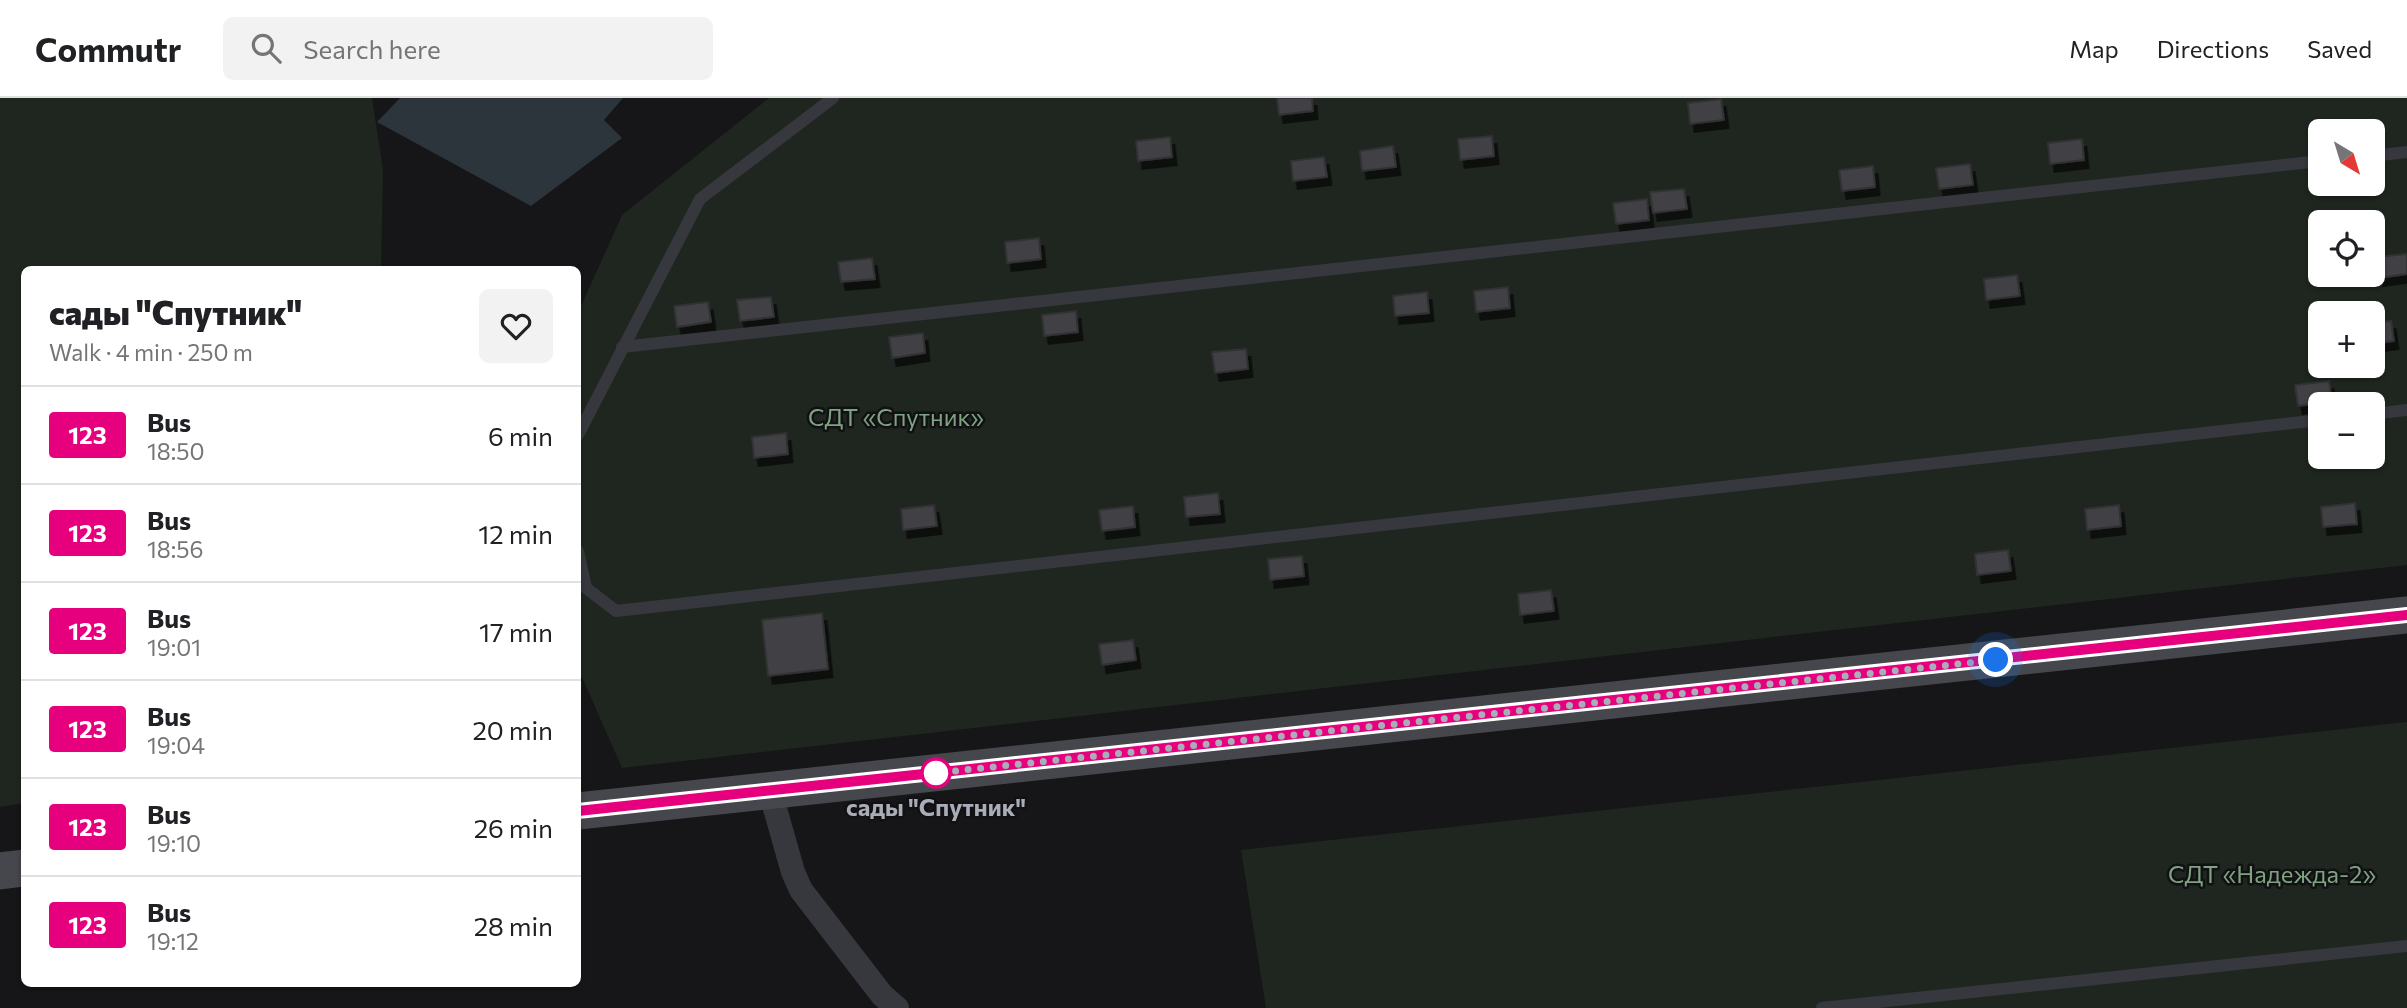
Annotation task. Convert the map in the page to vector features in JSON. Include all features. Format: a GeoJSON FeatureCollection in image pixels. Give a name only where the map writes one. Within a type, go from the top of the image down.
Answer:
{"type":"FeatureCollection","features":[{"type":"Feature","properties":{"kind":"main road"},"geometry":{"type":"LineString","coordinates":[[581,811],[2407,615]]}},
{"type":"Feature","properties":{"kind":"main road"},"geometry":{"type":"LineString","coordinates":[[0,871],[21,868]]}},
{"type":"Feature","properties":{"kind":"street"},"geometry":{"type":"LineString","coordinates":[[771,791],[793,872],[801,890],[883,995],[897,1008]]}},
{"type":"Feature","properties":{"kind":"lane"},"geometry":{"type":"LineString","coordinates":[[581,429],[699,199],[833,98]]}},
{"type":"Feature","properties":{"kind":"lane"},"geometry":{"type":"LineString","coordinates":[[2385,155],[2407,152]]}},
{"type":"Feature","properties":{"kind":"lane"},"geometry":{"type":"LineString","coordinates":[[622,347],[2308,163]]}},
{"type":"Feature","properties":{"kind":"lane"},"geometry":{"type":"LineString","coordinates":[[2385,413],[2407,410]]}},
{"type":"Feature","properties":{"kind":"lane"},"geometry":{"type":"LineString","coordinates":[[581,565],[586,588],[615,611],[2308,421]]}},
{"type":"Feature","properties":{"kind":"lane"},"geometry":{"type":"LineString","coordinates":[[1822,1008],[2407,946]]}},
{"type":"Feature","properties":{"kind":"green space"},"geometry":{"type":"Polygon","coordinates":[[[0,98],[372,98],[383,170],[381,266],[21,266],[21,804],[0,807],[0,98]]]}},
{"type":"Feature","properties":{"kind":"green space","name":"СДТ «Спутник»"},"geometry":{"type":"Polygon","coordinates":[[[769,98],[2407,98],[2407,565],[622,768],[581,675],[581,306],[622,215],[769,98]]]}},
{"type":"Feature","properties":{"kind":"green space","name":"СДТ «Надежда-2»"},"geometry":{"type":"Polygon","coordinates":[[[2407,722],[2407,1008],[1266,1008],[1241,850],[2407,722]]]}},
{"type":"Feature","properties":{"kind":"shaded area"},"geometry":{"type":"Polygon","coordinates":[[[400,98],[623,98],[604,120],[622,138],[531,206],[377,122],[400,98]]]}},
{"type":"Feature","properties":{"kind":"building"},"geometry":{"type":"Polygon","coordinates":[[[1277,98],[1312,98],[1313,111],[1279,115],[1277,98]]]}},
{"type":"Feature","properties":{"kind":"building"},"geometry":{"type":"Polygon","coordinates":[[[1721,99],[1724,120],[1690,124],[1688,103],[1721,99]]]}},
{"type":"Feature","properties":{"kind":"building"},"geometry":{"type":"Polygon","coordinates":[[[1492,136],[1494,156],[1460,160],[1458,139],[1492,136]]]}},
{"type":"Feature","properties":{"kind":"building"},"geometry":{"type":"Polygon","coordinates":[[[1170,137],[1172,157],[1138,161],[1136,141],[1170,137]]]}},
{"type":"Feature","properties":{"kind":"building"},"geometry":{"type":"Polygon","coordinates":[[[2082,139],[2084,160],[2050,164],[2048,143],[2082,139]]]}},
{"type":"Feature","properties":{"kind":"building"},"geometry":{"type":"Polygon","coordinates":[[[1393,146],[1396,167],[1362,171],[1360,151],[1393,146]]]}},
{"type":"Feature","properties":{"kind":"building"},"geometry":{"type":"Polygon","coordinates":[[[1324,157],[1327,177],[1293,181],[1291,161],[1324,157]]]}},
{"type":"Feature","properties":{"kind":"building"},"geometry":{"type":"Polygon","coordinates":[[[1970,164],[1973,185],[1939,189],[1936,168],[1970,164]]]}},
{"type":"Feature","properties":{"kind":"building"},"geometry":{"type":"Polygon","coordinates":[[[1873,166],[1875,187],[1842,191],[1839,170],[1873,166]]]}},
{"type":"Feature","properties":{"kind":"building"},"geometry":{"type":"Polygon","coordinates":[[[1684,189],[1687,209],[1653,213],[1650,192],[1684,189]]]}},
{"type":"Feature","properties":{"kind":"building"},"geometry":{"type":"Polygon","coordinates":[[[1647,199],[1649,220],[1616,224],[1613,203],[1647,199]]]}},
{"type":"Feature","properties":{"kind":"building"},"geometry":{"type":"Polygon","coordinates":[[[1039,238],[1041,259],[1007,263],[1005,242],[1039,238]]]}},
{"type":"Feature","properties":{"kind":"building"},"geometry":{"type":"Polygon","coordinates":[[[2407,254],[2407,274],[2385,277],[2385,256],[2407,254]]]}},
{"type":"Feature","properties":{"kind":"building"},"geometry":{"type":"Polygon","coordinates":[[[872,258],[875,279],[841,282],[838,262],[872,258]]]}},
{"type":"Feature","properties":{"kind":"building"},"geometry":{"type":"Polygon","coordinates":[[[2017,275],[2020,296],[1986,300],[1984,279],[2017,275]]]}},
{"type":"Feature","properties":{"kind":"building"},"geometry":{"type":"Polygon","coordinates":[[[1508,287],[1510,308],[1476,312],[1474,291],[1508,287]]]}},
{"type":"Feature","properties":{"kind":"building"},"geometry":{"type":"Polygon","coordinates":[[[1427,292],[1429,313],[1395,316],[1393,296],[1427,292]]]}},
{"type":"Feature","properties":{"kind":"building"},"geometry":{"type":"Polygon","coordinates":[[[771,297],[774,317],[740,321],[737,300],[771,297]]]}},
{"type":"Feature","properties":{"kind":"building"},"geometry":{"type":"Polygon","coordinates":[[[708,302],[711,322],[677,327],[674,306],[708,302]]]}},
{"type":"Feature","properties":{"kind":"building"},"geometry":{"type":"Polygon","coordinates":[[[1076,311],[1078,332],[1044,336],[1042,315],[1076,311]]]}},
{"type":"Feature","properties":{"kind":"building"},"geometry":{"type":"Polygon","coordinates":[[[2391,321],[2394,341],[2385,342],[2385,322],[2391,321]]]}},
{"type":"Feature","properties":{"kind":"building"},"geometry":{"type":"Polygon","coordinates":[[[923,333],[925,353],[892,358],[889,337],[923,333]]]}},
{"type":"Feature","properties":{"kind":"building"},"geometry":{"type":"Polygon","coordinates":[[[1246,349],[1248,369],[1215,373],[1212,352],[1246,349]]]}},
{"type":"Feature","properties":{"kind":"building"},"geometry":{"type":"Polygon","coordinates":[[[2329,381],[2331,392],[2308,392],[2308,405],[2298,406],[2295,385],[2329,381]]]}},
{"type":"Feature","properties":{"kind":"building"},"geometry":{"type":"Polygon","coordinates":[[[786,433],[788,454],[754,458],[752,437],[786,433]]]}},
{"type":"Feature","properties":{"kind":"building"},"geometry":{"type":"Polygon","coordinates":[[[1218,493],[1220,514],[1186,517],[1184,497],[1218,493]]]}},
{"type":"Feature","properties":{"kind":"building"},"geometry":{"type":"Polygon","coordinates":[[[2355,503],[2357,524],[2323,527],[2321,507],[2355,503]]]}},
{"type":"Feature","properties":{"kind":"building"},"geometry":{"type":"Polygon","coordinates":[[[934,505],[937,526],[903,530],[901,509],[934,505]]]}},
{"type":"Feature","properties":{"kind":"building"},"geometry":{"type":"Polygon","coordinates":[[[2119,505],[2121,526],[2087,530],[2085,509],[2119,505]]]}},
{"type":"Feature","properties":{"kind":"building"},"geometry":{"type":"Polygon","coordinates":[[[1133,506],[1135,527],[1102,531],[1099,510],[1133,506]]]}},
{"type":"Feature","properties":{"kind":"building"},"geometry":{"type":"Polygon","coordinates":[[[2008,550],[2011,571],[1977,575],[1975,554],[2008,550]]]}},
{"type":"Feature","properties":{"kind":"building"},"geometry":{"type":"Polygon","coordinates":[[[1302,556],[1304,576],[1270,580],[1268,559],[1302,556]]]}},
{"type":"Feature","properties":{"kind":"building"},"geometry":{"type":"Polygon","coordinates":[[[1551,590],[1554,611],[1520,615],[1518,594],[1551,590]]]}},
{"type":"Feature","properties":{"kind":"building"},"geometry":{"type":"Polygon","coordinates":[[[822,613],[828,669],[768,676],[762,620],[822,613]]]}},
{"type":"Feature","properties":{"kind":"building"},"geometry":{"type":"Polygon","coordinates":[[[1133,640],[1136,660],[1102,665],[1099,644],[1133,640]]]}},
{"type":"Feature","properties":{"kind":"bus line","name":"123"},"geometry":{"type":"LineString","coordinates":[[581,811],[2407,615]]}},
{"type":"Feature","properties":{"kind":"place","name":"сады \"Спутник\""},"geometry":{"type":"Point","coordinates":[936,773]}},
{"type":"Feature","properties":{"kind":"route"},"geometry":{"type":"LineString","coordinates":[[936,773],[927,774],[1996,660]]}}]}
